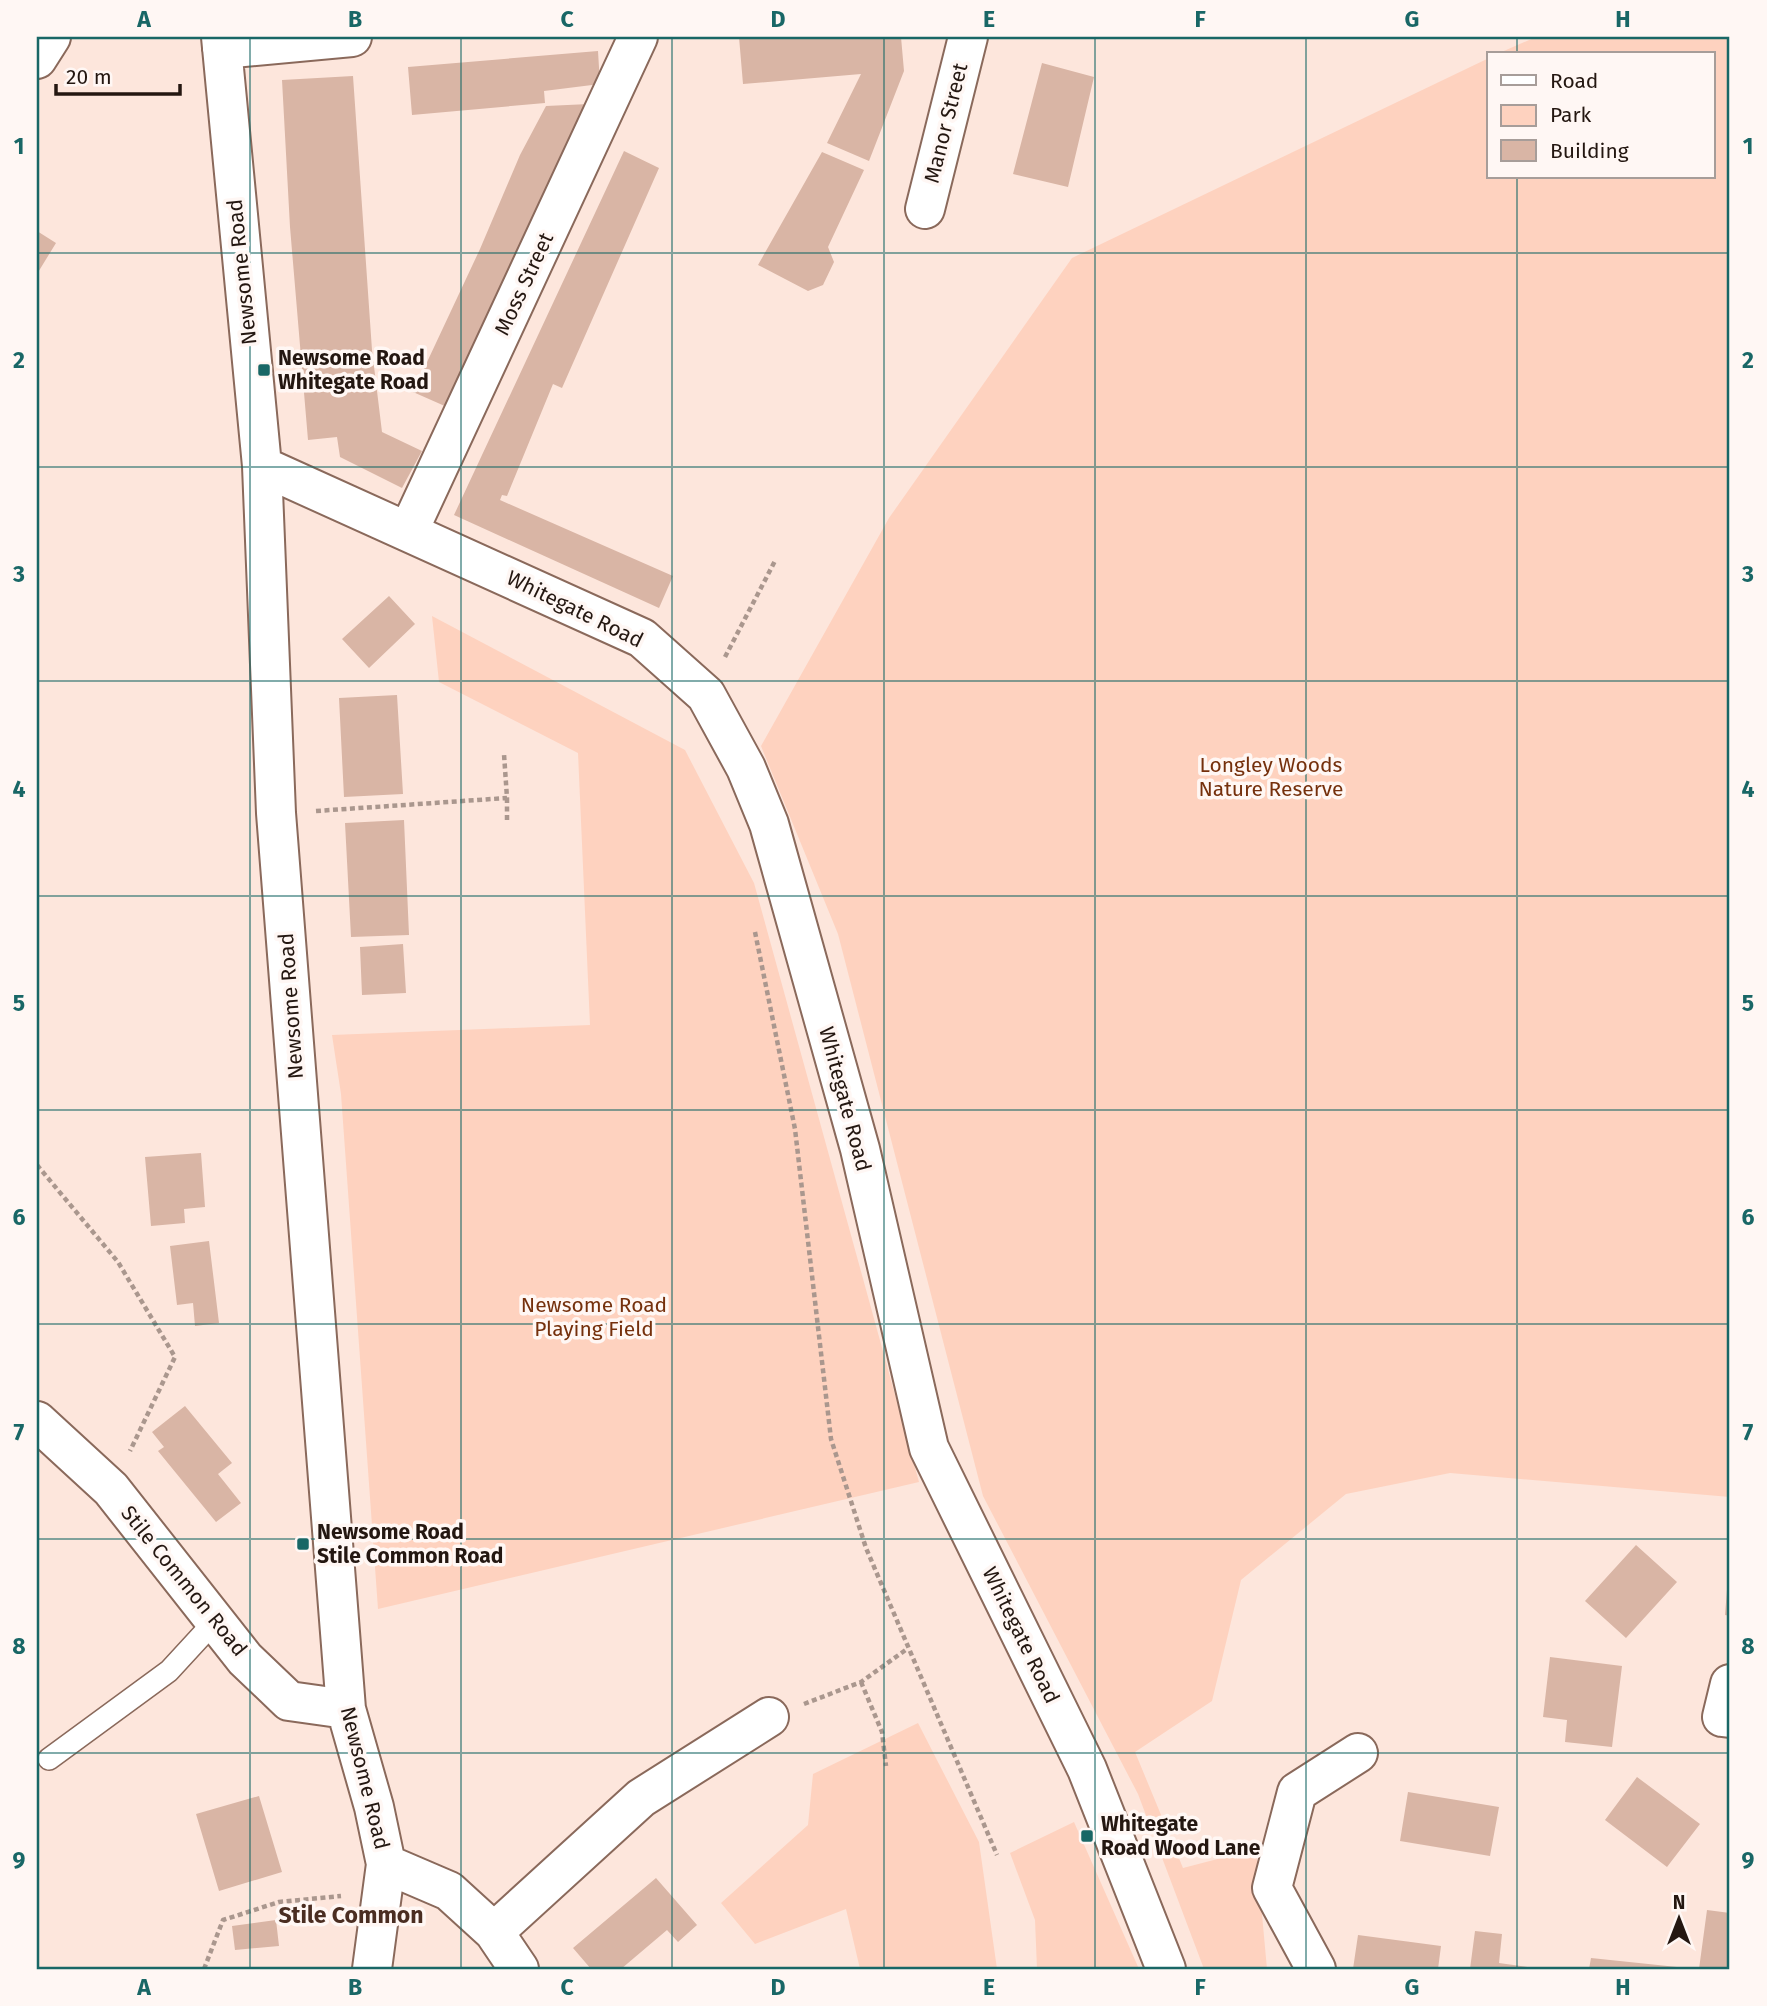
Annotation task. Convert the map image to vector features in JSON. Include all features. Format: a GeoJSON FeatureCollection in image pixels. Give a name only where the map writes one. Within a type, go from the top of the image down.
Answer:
{"type":"FeatureCollection","features":[{"type":"Feature","properties":{"kind":"street"},"geometry":{"type":"LineString","coordinates":[[37,59],[51,37]]}},
{"type":"Feature","properties":{"kind":"street"},"geometry":{"type":"LineString","coordinates":[[221,43],[352,37]]}},
{"type":"Feature","properties":{"kind":"street","name":"Moss Street"},"geometry":{"type":"LineString","coordinates":[[409,530],[638,37]]}},
{"type":"Feature","properties":{"kind":"street","name":"Manor Street"},"geometry":{"type":"LineString","coordinates":[[925,209],[968,37]]}},
{"type":"Feature","properties":{"kind":"street","name":"Newsome Road"},"geometry":{"type":"LineString","coordinates":[[221,43],[262,466],[276,813],[346,1709],[374,1807],[383,1878],[372,1969]]}},
{"type":"Feature","properties":{"kind":"street","name":"Whitegate Road"},"geometry":{"type":"LineString","coordinates":[[262,466],[409,530],[642,638],[706,695],[746,768],[769,824],[860,1149],[929,1448],[1087,1769],[1166,1969]]}},
{"type":"Feature","properties":{"kind":"street","name":"Stile Common Road"},"geometry":{"type":"LineString","coordinates":[[37,1421],[111,1489],[245,1659],[289,1701],[346,1709]]}},
{"type":"Feature","properties":{"kind":"street"},"geometry":{"type":"LineString","coordinates":[[1730,1684],[1722,1717],[1730,1718]]}},
{"type":"Feature","properties":{"kind":"street"},"geometry":{"type":"LineString","coordinates":[[494,1933],[641,1798],[769,1717]]}},
{"type":"Feature","properties":{"kind":"street"},"geometry":{"type":"LineString","coordinates":[[1316,1969],[1272,1888],[1297,1792],[1358,1752]]}},
{"type":"Feature","properties":{"kind":"street"},"geometry":{"type":"LineString","coordinates":[[383,1878],[449,1891],[494,1933],[519,1969]]}},
{"type":"Feature","properties":{"kind":"lane"},"geometry":{"type":"LineString","coordinates":[[49,1759],[169,1671],[215,1621]]}},
{"type":"Feature","properties":{"kind":"path"},"geometry":{"type":"LineString","coordinates":[[706,695],[776,559]]}},
{"type":"Feature","properties":{"kind":"path"},"geometry":{"type":"LineString","coordinates":[[504,754],[507,821]]}},
{"type":"Feature","properties":{"kind":"path"},"geometry":{"type":"LineString","coordinates":[[276,813],[507,798]]}},
{"type":"Feature","properties":{"kind":"path"},"geometry":{"type":"LineString","coordinates":[[755,942],[795,1129],[831,1438],[866,1548],[997,1855]]}},
{"type":"Feature","properties":{"kind":"path"},"geometry":{"type":"LineString","coordinates":[[37,1165],[118,1262],[175,1357],[111,1489]]}},
{"type":"Feature","properties":{"kind":"path"},"geometry":{"type":"LineString","coordinates":[[769,1717],[861,1682],[907,1649]]}},
{"type":"Feature","properties":{"kind":"path"},"geometry":{"type":"LineString","coordinates":[[861,1682],[882,1732],[886,1766]]}},
{"type":"Feature","properties":{"kind":"path"},"geometry":{"type":"LineString","coordinates":[[204,1969],[223,1920],[279,1902],[383,1878]]}},
{"type":"Feature","properties":{"kind":"green space","name":"Longley Woods Nature Reserve"},"geometry":{"type":"Polygon","coordinates":[[[1536,37],[1730,37],[1730,1497],[1450,1473],[1346,1494],[1241,1580],[1212,1701],[1135,1752],[1183,1868],[1256,1849],[1267,1969],[1204,1969],[1138,1794],[983,1496],[838,934],[761,746],[889,518],[1072,258],[1487,59],[1487,178],[1714,178],[1714,52],[1502,52],[1536,37]]]}},
{"type":"Feature","properties":{"kind":"green space","name":"Newsome Road Playing Field"},"geometry":{"type":"Polygon","coordinates":[[[432,616],[685,750],[754,883],[919,1482],[378,1609],[341,1094],[332,1035],[590,1025],[578,753],[439,682],[432,616]]]}},
{"type":"Feature","properties":{"kind":"green space"},"geometry":{"type":"Polygon","coordinates":[[[918,1723],[979,1842],[997,1969],[860,1969],[846,1909],[755,1944],[721,1903],[808,1825],[813,1774],[918,1723]]]}},
{"type":"Feature","properties":{"kind":"green space"},"geometry":{"type":"Polygon","coordinates":[[[1074,1822],[1139,1969],[1037,1969],[1035,1920],[1010,1853],[1074,1822]]]}},
{"type":"Feature","properties":{"kind":"building"},"geometry":{"type":"Polygon","coordinates":[[[739,37],[901,37],[904,71],[869,161],[827,143],[861,74],[743,84],[739,37]]]}},
{"type":"Feature","properties":{"kind":"building"},"geometry":{"type":"Polygon","coordinates":[[[598,51],[600,84],[544,91],[545,103],[412,115],[408,67],[598,51]]]}},
{"type":"Feature","properties":{"kind":"building"},"geometry":{"type":"Polygon","coordinates":[[[1042,63],[1094,77],[1068,187],[1013,174],[1042,63]]]}},
{"type":"Feature","properties":{"kind":"building"},"geometry":{"type":"Polygon","coordinates":[[[353,76],[372,350],[382,432],[422,451],[402,488],[340,457],[337,437],[308,440],[290,227],[282,80],[353,76]]]}},
{"type":"Feature","properties":{"kind":"building"},"geometry":{"type":"Polygon","coordinates":[[[589,104],[447,407],[413,392],[480,249],[520,155],[546,106],[589,104]]]}},
{"type":"Feature","properties":{"kind":"building"},"geometry":{"type":"Polygon","coordinates":[[[624,151],[659,168],[562,388],[553,384],[507,496],[502,495],[500,500],[673,576],[659,608],[454,515],[624,151]]]}},
{"type":"Feature","properties":{"kind":"building"},"geometry":{"type":"Polygon","coordinates":[[[822,152],[864,170],[828,247],[834,262],[823,285],[808,291],[758,265],[822,152]]]}},
{"type":"Feature","properties":{"kind":"building"},"geometry":{"type":"Polygon","coordinates":[[[37,231],[56,243],[37,274],[37,231]]]}},
{"type":"Feature","properties":{"kind":"building"},"geometry":{"type":"Polygon","coordinates":[[[389,596],[415,624],[369,668],[342,639],[389,596]]]}},
{"type":"Feature","properties":{"kind":"building"},"geometry":{"type":"Polygon","coordinates":[[[397,695],[403,794],[344,797],[339,698],[397,695]]]}},
{"type":"Feature","properties":{"kind":"building"},"geometry":{"type":"Polygon","coordinates":[[[404,820],[409,935],[351,937],[345,823],[404,820]]]}},
{"type":"Feature","properties":{"kind":"building"},"geometry":{"type":"Polygon","coordinates":[[[403,944],[406,993],[362,995],[360,947],[403,944]]]}},
{"type":"Feature","properties":{"kind":"building"},"geometry":{"type":"Polygon","coordinates":[[[201,1153],[205,1207],[184,1209],[185,1223],[151,1226],[145,1157],[201,1153]]]}},
{"type":"Feature","properties":{"kind":"building"},"geometry":{"type":"Polygon","coordinates":[[[209,1241],[219,1323],[195,1326],[193,1303],[177,1305],[170,1246],[209,1241]]]}},
{"type":"Feature","properties":{"kind":"building"},"geometry":{"type":"Polygon","coordinates":[[[185,1406],[232,1463],[218,1474],[241,1503],[216,1522],[158,1451],[164,1447],[152,1432],[185,1406]]]}},
{"type":"Feature","properties":{"kind":"building"},"geometry":{"type":"Polygon","coordinates":[[[1636,1545],[1677,1582],[1626,1638],[1585,1601],[1636,1545]]]}},
{"type":"Feature","properties":{"kind":"building"},"geometry":{"type":"Polygon","coordinates":[[[1728,1577],[1730,1578],[1730,1616],[1725,1615],[1728,1577]]]}},
{"type":"Feature","properties":{"kind":"building"},"geometry":{"type":"Polygon","coordinates":[[[1550,1657],[1622,1666],[1612,1747],[1565,1742],[1567,1720],[1543,1717],[1550,1657]]]}},
{"type":"Feature","properties":{"kind":"building"},"geometry":{"type":"Polygon","coordinates":[[[1637,1777],[1700,1824],[1667,1867],[1605,1820],[1637,1777]]]}},
{"type":"Feature","properties":{"kind":"building"},"geometry":{"type":"Polygon","coordinates":[[[1408,1792],[1499,1807],[1490,1856],[1400,1841],[1408,1792]]]}},
{"type":"Feature","properties":{"kind":"building"},"geometry":{"type":"Polygon","coordinates":[[[259,1796],[282,1872],[219,1891],[196,1814],[259,1796]]]}},
{"type":"Feature","properties":{"kind":"building"},"geometry":{"type":"Polygon","coordinates":[[[656,1878],[697,1925],[678,1942],[667,1930],[621,1969],[591,1969],[573,1948],[656,1878]]]}},
{"type":"Feature","properties":{"kind":"building"},"geometry":{"type":"Polygon","coordinates":[[[1707,1910],[1730,1913],[1730,1969],[1699,1969],[1707,1910]]]}},
{"type":"Feature","properties":{"kind":"building"},"geometry":{"type":"Polygon","coordinates":[[[276,1920],[279,1946],[235,1950],[232,1926],[276,1920]]]}},
{"type":"Feature","properties":{"kind":"building"},"geometry":{"type":"Polygon","coordinates":[[[1475,1931],[1502,1934],[1499,1963],[1542,1969],[1470,1969],[1475,1931]]]}},
{"type":"Feature","properties":{"kind":"building"},"geometry":{"type":"Polygon","coordinates":[[[1358,1935],[1441,1946],[1438,1969],[1353,1969],[1358,1935]]]}},
{"type":"Feature","properties":{"kind":"building"},"geometry":{"type":"Polygon","coordinates":[[[1591,1958],[1677,1967],[1677,1969],[1589,1969],[1591,1958]]]}},
{"type":"Feature","properties":{"kind":"place","name":"Newsome Road Whitegate Road"},"geometry":{"type":"Point","coordinates":[264,370]}},
{"type":"Feature","properties":{"kind":"place","name":"Newsome Road Stile Common Road"},"geometry":{"type":"Point","coordinates":[303,1544]}},
{"type":"Feature","properties":{"kind":"place","name":"Whitegate Road Wood Lane"},"geometry":{"type":"Point","coordinates":[1087,1836]}},
{"type":"Feature","properties":{"kind":"district","name":"Stile Common"},"geometry":{"type":"Point","coordinates":[351,1915]}}]}
